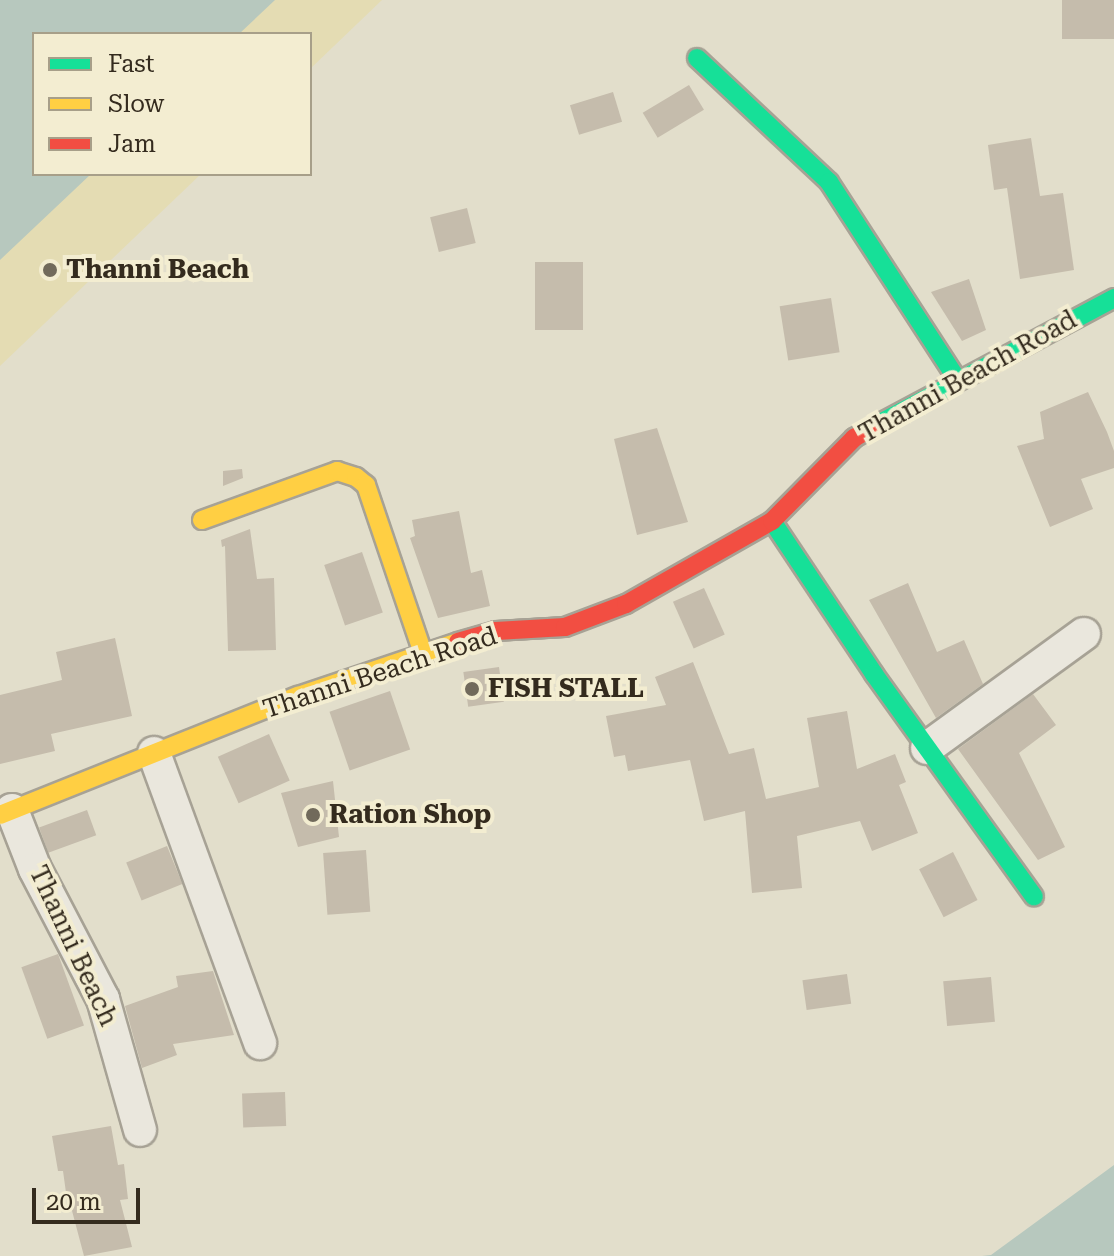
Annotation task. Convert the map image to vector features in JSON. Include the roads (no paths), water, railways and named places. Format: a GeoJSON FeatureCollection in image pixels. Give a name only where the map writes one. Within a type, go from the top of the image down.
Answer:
{"type":"FeatureCollection","features":[{"type":"Feature","properties":{"kind":"main road"},"geometry":{"type":"LineString","coordinates":[[697,58],[829,182],[957,379]]}},
{"type":"Feature","properties":{"kind":"main road","name":"Thanni Beach Road"},"geometry":{"type":"LineString","coordinates":[[6,812],[298,696],[423,653],[496,631],[565,627],[626,604],[772,521],[854,438],[957,379],[1114,298]]}},
{"type":"Feature","properties":{"kind":"main road"},"geometry":{"type":"LineString","coordinates":[[202,520],[337,471],[356,477],[366,485],[423,653]]}},
{"type":"Feature","properties":{"kind":"main road"},"geometry":{"type":"LineString","coordinates":[[772,521],[927,748],[1034,897]]}},
{"type":"Feature","properties":{"kind":"street"},"geometry":{"type":"LineString","coordinates":[[927,748],[1084,634]]}},
{"type":"Feature","properties":{"kind":"street"},"geometry":{"type":"LineString","coordinates":[[154,753],[260,1043]]}},
{"type":"Feature","properties":{"kind":"street","name":"Thanni Beach"},"geometry":{"type":"LineString","coordinates":[[6,812],[103,999],[140,1130]]}},
{"type":"Feature","properties":{"kind":"place","name":"Thanni Beach"},"geometry":{"type":"Point","coordinates":[50,270]}},
{"type":"Feature","properties":{"kind":"place","name":"FISH STALL"},"geometry":{"type":"Point","coordinates":[472,689]}},
{"type":"Feature","properties":{"kind":"place","name":"Ration Shop"},"geometry":{"type":"Point","coordinates":[313,815]}}]}
